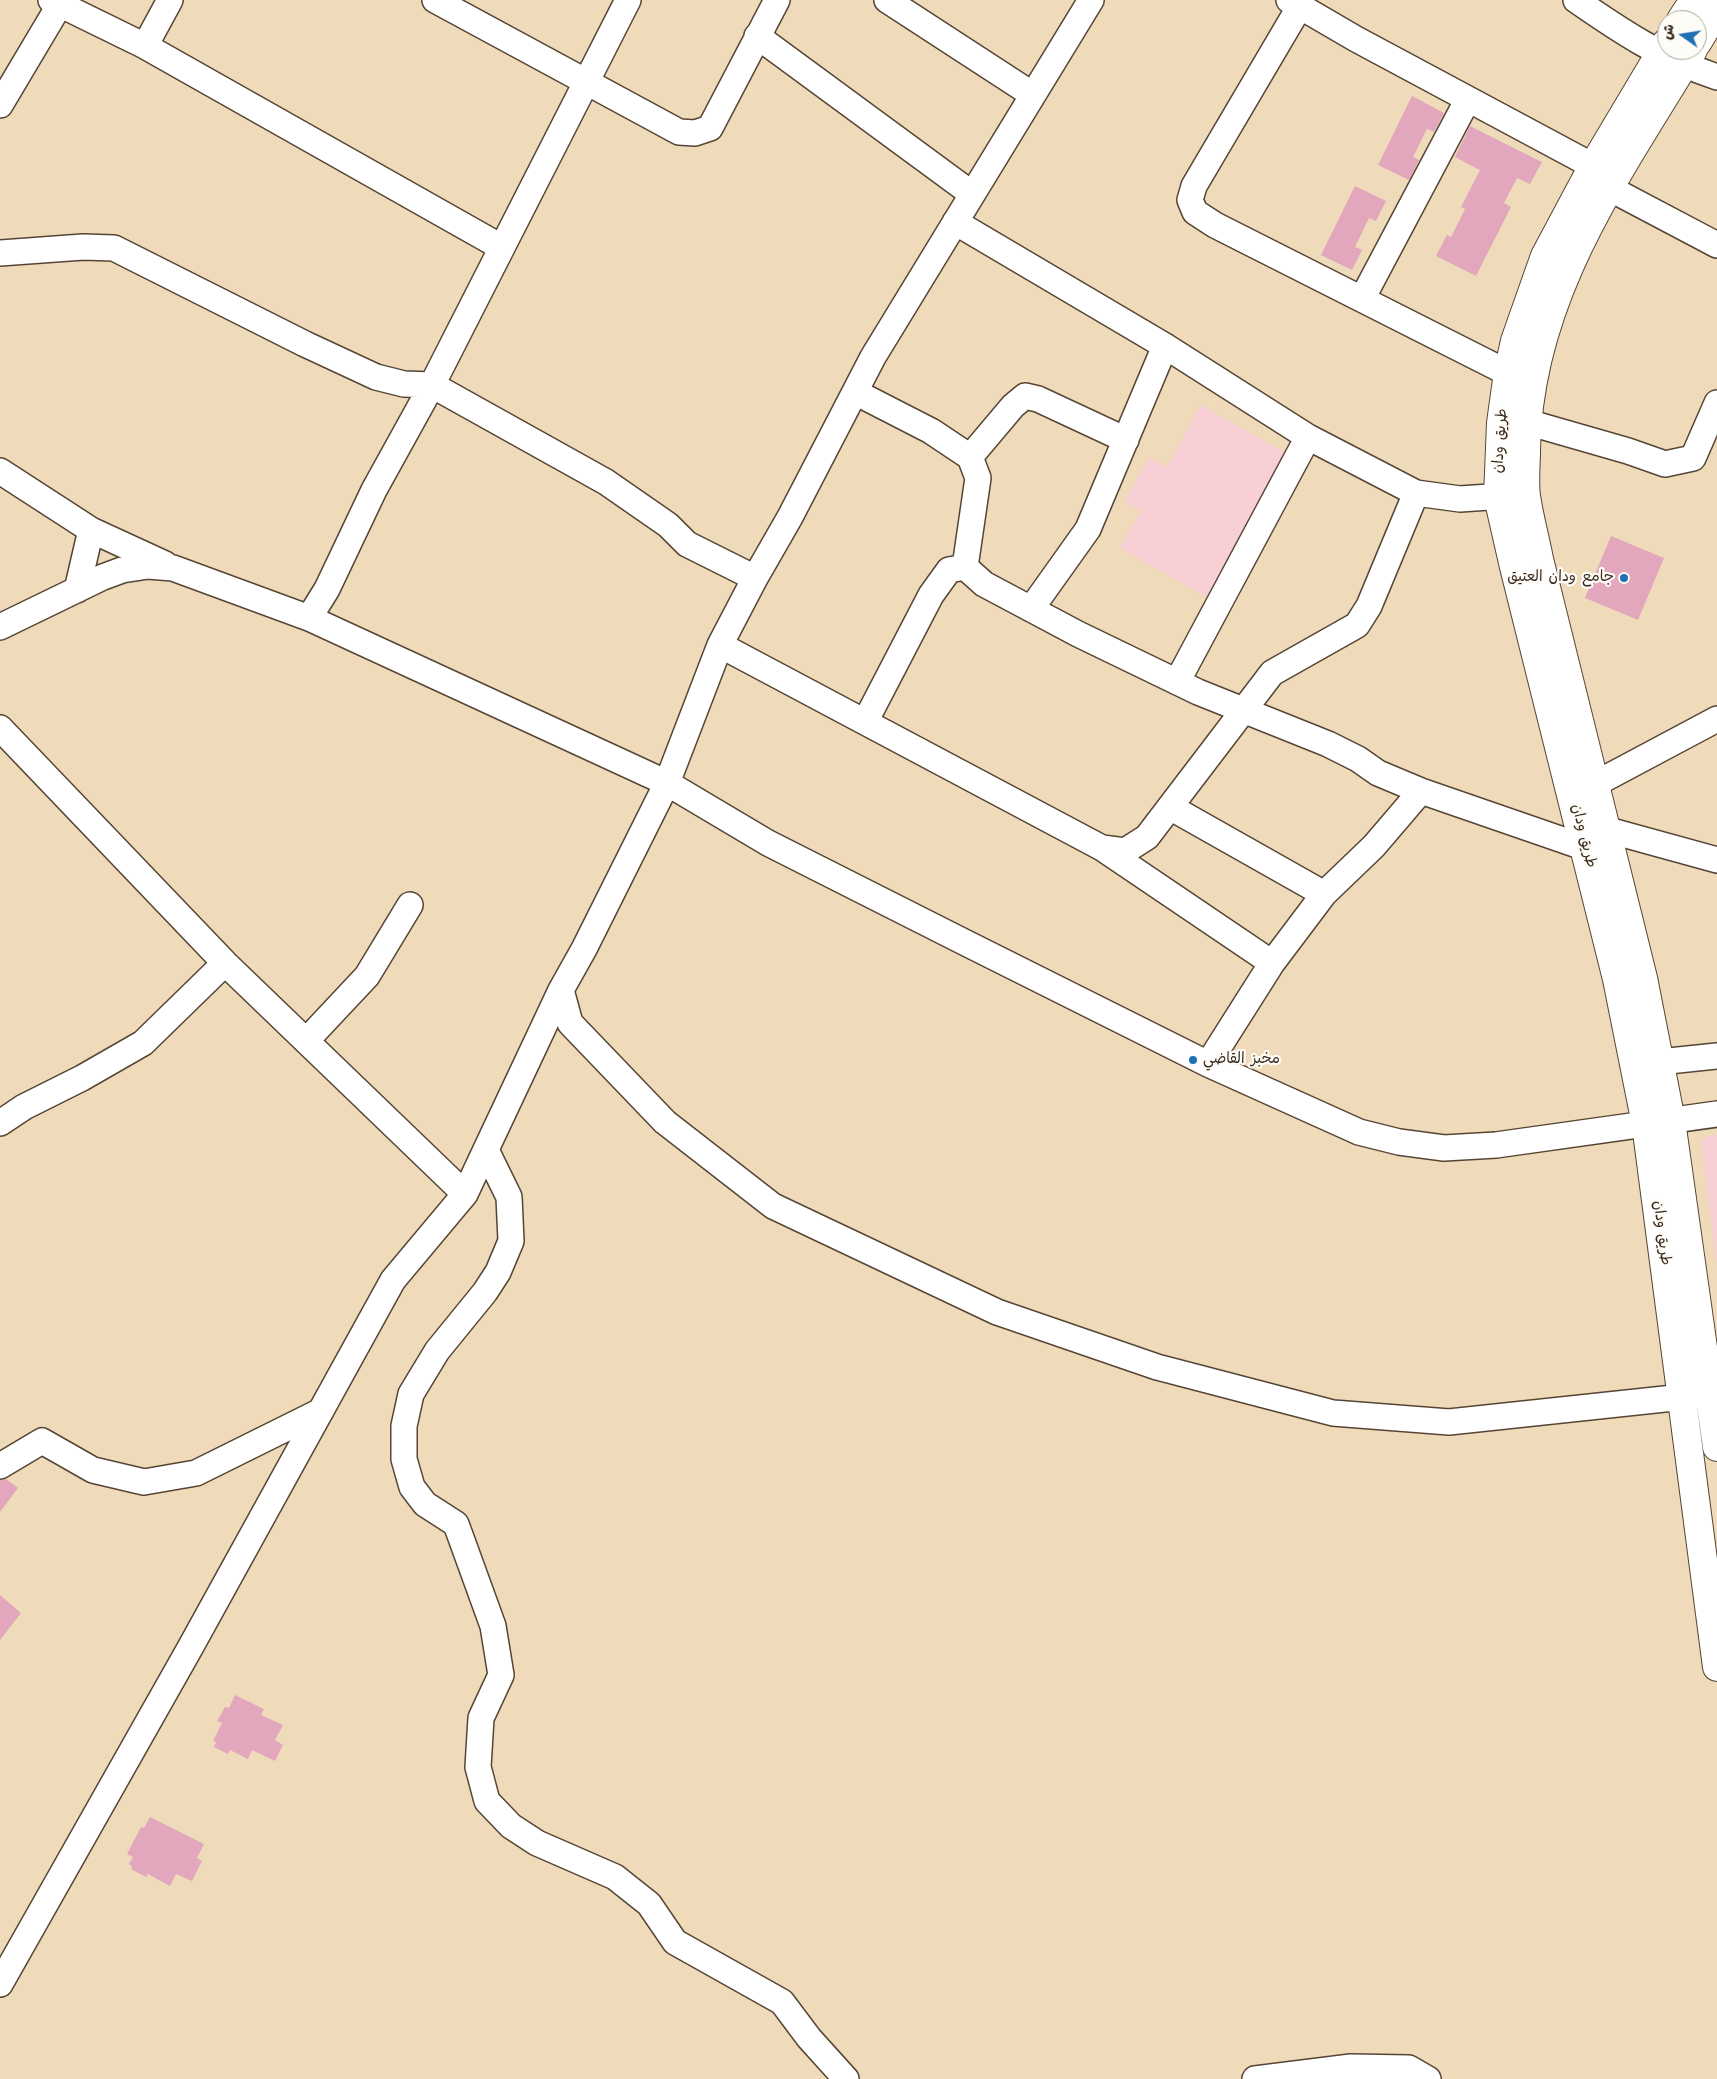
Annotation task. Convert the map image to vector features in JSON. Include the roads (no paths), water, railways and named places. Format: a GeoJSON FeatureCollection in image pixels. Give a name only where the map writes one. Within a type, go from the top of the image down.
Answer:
{"type":"FeatureCollection","features":[{"type":"Feature","properties":{"kind":"main road","name":"طريق ودان"},"geometry":{"type":"LineString","coordinates":[[1707,21],[1717,10]]}},
{"type":"Feature","properties":{"kind":"main road","name":"طريق ودان"},"geometry":{"type":"LineString","coordinates":[[1673,60],[1593,166],[1545,256],[1515,341],[1508,373],[1501,423],[1498,497],[1617,979],[1659,1123],[1713,1393],[1717,1447]]}},
{"type":"Feature","properties":{"kind":"main road","name":"طريق ودان"},"geometry":{"type":"LineString","coordinates":[[1675,60],[1567,267],[1539,346],[1527,422],[1526,495],[1643,978],[1659,1062],[1659,1123],[1682,1398],[1717,1667]]}},
{"type":"Feature","properties":{"kind":"street"},"geometry":{"type":"LineString","coordinates":[[145,46],[170,0]]}},
{"type":"Feature","properties":{"kind":"street"},"geometry":{"type":"LineString","coordinates":[[434,0],[679,132],[695,133],[710,128],[777,0]]}},
{"type":"Feature","properties":{"kind":"street"},"geometry":{"type":"LineString","coordinates":[[309,618],[327,589],[374,490],[432,385],[628,0]]}},
{"type":"Feature","properties":{"kind":"street"},"geometry":{"type":"LineString","coordinates":[[887,0],[1032,95]]}},
{"type":"Feature","properties":{"kind":"street"},"geometry":{"type":"LineString","coordinates":[[0,1984],[394,1280],[465,1194],[560,990],[584,949],[667,783],[720,645],[755,578],[873,357],[1091,0]]}},
{"type":"Feature","properties":{"kind":"street"},"geometry":{"type":"LineString","coordinates":[[1576,0],[1618,29],[1657,43]]}},
{"type":"Feature","properties":{"kind":"street"},"geometry":{"type":"LineString","coordinates":[[0,104],[55,2],[145,46],[501,247]]}},
{"type":"Feature","properties":{"kind":"street"},"geometry":{"type":"LineString","coordinates":[[1508,373],[1215,225],[1195,212],[1190,200],[1194,186],[1294,3],[1593,166]]}},
{"type":"Feature","properties":{"kind":"street"},"geometry":{"type":"LineString","coordinates":[[757,36],[972,194]]}},
{"type":"Feature","properties":{"kind":"street"},"geometry":{"type":"LineString","coordinates":[[1693,60],[1717,77]]}},
{"type":"Feature","properties":{"kind":"street"},"geometry":{"type":"LineString","coordinates":[[1362,299],[1468,99]]}},
{"type":"Feature","properties":{"kind":"street"},"geometry":{"type":"LineString","coordinates":[[1609,188],[1717,245]]}},
{"type":"Feature","properties":{"kind":"street"},"geometry":{"type":"LineString","coordinates":[[955,222],[1165,346],[1308,437],[1416,493],[1460,499],[1526,495]]}},
{"type":"Feature","properties":{"kind":"street"},"geometry":{"type":"LineString","coordinates":[[0,253],[84,247],[114,248],[305,344],[376,377],[404,384],[432,385],[606,482],[668,525],[687,544],[755,578]]}},
{"type":"Feature","properties":{"kind":"street"},"geometry":{"type":"LineString","coordinates":[[1031,609],[1088,530],[1165,346]]}},
{"type":"Feature","properties":{"kind":"street"},"geometry":{"type":"LineString","coordinates":[[855,392],[931,431],[970,457],[978,478],[966,567]]}},
{"type":"Feature","properties":{"kind":"street"},"geometry":{"type":"LineString","coordinates":[[970,457],[1013,406],[1025,396],[1038,398],[1126,440]]}},
{"type":"Feature","properties":{"kind":"street"},"geometry":{"type":"LineString","coordinates":[[1527,422],[1628,451],[1665,464],[1693,458],[1717,403]]}},
{"type":"Feature","properties":{"kind":"street"},"geometry":{"type":"LineString","coordinates":[[1177,682],[1308,437]]}},
{"type":"Feature","properties":{"kind":"street"},"geometry":{"type":"LineString","coordinates":[[0,471],[91,530],[174,568],[309,618],[667,783],[768,843],[1208,1064],[1360,1132],[1399,1142],[1444,1148],[1496,1145],[1717,1114]]}},
{"type":"Feature","properties":{"kind":"street"},"geometry":{"type":"LineString","coordinates":[[1102,848],[1125,850],[1147,837],[1272,673],[1357,625],[1369,606],[1416,493]]}},
{"type":"Feature","properties":{"kind":"street"},"geometry":{"type":"LineString","coordinates":[[77,590],[91,530]]}},
{"type":"Feature","properties":{"kind":"street"},"geometry":{"type":"LineString","coordinates":[[0,627],[122,570],[148,566],[174,568]]}},
{"type":"Feature","properties":{"kind":"street"},"geometry":{"type":"LineString","coordinates":[[966,567],[984,584],[1177,682],[1328,744],[1358,759],[1378,773],[1421,791],[1586,848]]}},
{"type":"Feature","properties":{"kind":"street"},"geometry":{"type":"LineString","coordinates":[[865,722],[931,594],[949,570],[966,567]]}},
{"type":"Feature","properties":{"kind":"street"},"geometry":{"type":"LineString","coordinates":[[720,645],[1102,848],[1272,963]]}},
{"type":"Feature","properties":{"kind":"street"},"geometry":{"type":"LineString","coordinates":[[1596,784],[1717,719]]}},
{"type":"Feature","properties":{"kind":"street"},"geometry":{"type":"LineString","coordinates":[[0,728],[224,963],[465,1194]]}},
{"type":"Feature","properties":{"kind":"street"},"geometry":{"type":"LineString","coordinates":[[1208,1064],[1272,963],[1324,894],[1374,846],[1421,791]]}},
{"type":"Feature","properties":{"kind":"street"},"geometry":{"type":"LineString","coordinates":[[1170,807],[1324,894]]}},
{"type":"Feature","properties":{"kind":"street"},"geometry":{"type":"LineString","coordinates":[[1608,830],[1717,860]]}},
{"type":"Feature","properties":{"kind":"street"},"geometry":{"type":"LineString","coordinates":[[306,1041],[367,976],[410,905]]}},
{"type":"Feature","properties":{"kind":"street"},"geometry":{"type":"LineString","coordinates":[[0,1123],[24,1106],[82,1078],[143,1043],[224,963]]}},
{"type":"Feature","properties":{"kind":"street"},"geometry":{"type":"LineString","coordinates":[[560,990],[570,1022],[665,1122],[773,1206],[997,1312],[1157,1367],[1334,1413],[1448,1422],[1682,1398],[1713,1393]]}},
{"type":"Feature","properties":{"kind":"street"},"geometry":{"type":"LineString","coordinates":[[1659,1062],[1717,1056]]}},
{"type":"Feature","properties":{"kind":"street"},"geometry":{"type":"LineString","coordinates":[[486,1150],[509,1197],[511,1241],[498,1272],[486,1292],[437,1351],[411,1394],[404,1434],[404,1459],[412,1487],[425,1504],[456,1524],[493,1626],[500,1675],[481,1718],[478,1767],[488,1801],[512,1826],[537,1843],[615,1877],[649,1904],[675,1942],[782,2002],[809,2038],[846,2079]]}},
{"type":"Feature","properties":{"kind":"street"},"geometry":{"type":"LineString","coordinates":[[0,1466],[42,1441],[93,1470],[144,1482],[196,1473],[321,1411]]}},
{"type":"Feature","properties":{"kind":"street"},"geometry":{"type":"LineString","coordinates":[[1255,2079],[1409,2068],[1428,2079]]}},
{"type":"Feature","properties":{"kind":"place","name":"جامع ودان العتيق"},"geometry":{"type":"Point","coordinates":[1624,578]}},
{"type":"Feature","properties":{"kind":"place","name":"مخبز القاضي"},"geometry":{"type":"Point","coordinates":[1193,1060]}}]}
